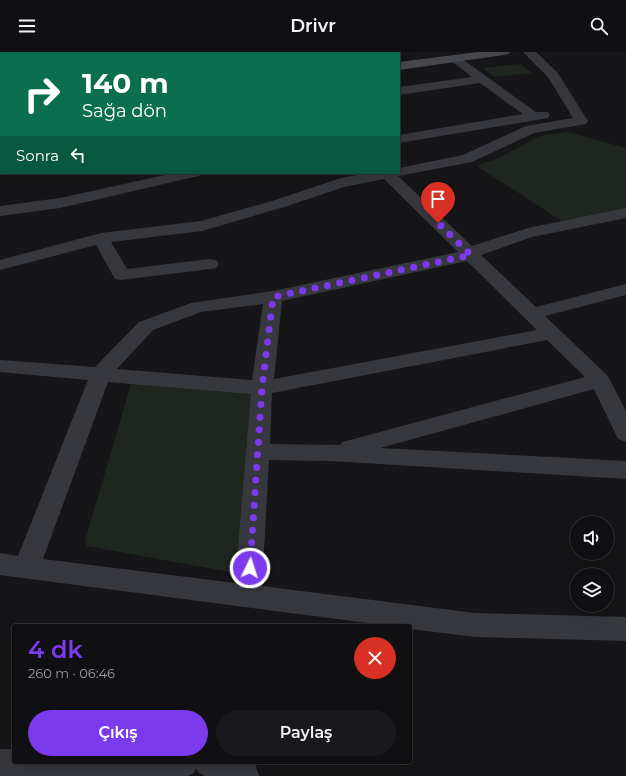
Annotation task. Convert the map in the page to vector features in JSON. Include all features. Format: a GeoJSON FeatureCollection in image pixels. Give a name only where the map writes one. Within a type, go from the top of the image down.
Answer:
{"type":"FeatureCollection","features":[{"type":"Feature","properties":{"kind":"street"},"geometry":{"type":"LineString","coordinates":[[400,66],[504,52]]}},
{"type":"Feature","properties":{"kind":"street"},"geometry":{"type":"LineString","coordinates":[[400,172],[467,158],[531,128],[581,121],[553,75],[528,52]]}},
{"type":"Feature","properties":{"kind":"street"},"geometry":{"type":"LineString","coordinates":[[454,58],[533,116]]}},
{"type":"Feature","properties":{"kind":"street"},"geometry":{"type":"LineString","coordinates":[[400,91],[482,79]]}},
{"type":"Feature","properties":{"kind":"street"},"geometry":{"type":"LineString","coordinates":[[400,139],[574,109]]}},
{"type":"Feature","properties":{"kind":"street"},"geometry":{"type":"LineString","coordinates":[[101,194],[151,174]]}},
{"type":"Feature","properties":{"kind":"street"},"geometry":{"type":"LineString","coordinates":[[0,211],[60,203],[190,174]]}},
{"type":"Feature","properties":{"kind":"street"},"geometry":{"type":"LineString","coordinates":[[0,265],[101,238],[202,226],[278,204],[341,183],[388,174]]}},
{"type":"Feature","properties":{"kind":"street"},"geometry":{"type":"LineString","coordinates":[[394,174],[470,254],[600,380],[621,411],[626,434]]}},
{"type":"Feature","properties":{"kind":"street"},"geometry":{"type":"LineString","coordinates":[[26,568],[100,375],[146,326],[198,308],[273,297],[470,254],[528,233],[626,213]]}},
{"type":"Feature","properties":{"kind":"street"},"geometry":{"type":"LineString","coordinates":[[101,238],[121,275],[210,264]]}},
{"type":"Feature","properties":{"kind":"street"},"geometry":{"type":"LineString","coordinates":[[532,314],[626,288]]}},
{"type":"Feature","properties":{"kind":"street"},"geometry":{"type":"LineString","coordinates":[[248,597],[262,388],[273,297]]}},
{"type":"Feature","properties":{"kind":"street"},"geometry":{"type":"LineString","coordinates":[[0,366],[262,388],[552,333]]}},
{"type":"Feature","properties":{"kind":"street"},"geometry":{"type":"LineString","coordinates":[[331,453],[600,380]]}},
{"type":"Feature","properties":{"kind":"street"},"geometry":{"type":"LineString","coordinates":[[258,452],[331,453],[626,470]]}},
{"type":"Feature","properties":{"kind":"street"},"geometry":{"type":"LineString","coordinates":[[0,564],[475,626],[626,628]]}},
{"type":"Feature","properties":{"kind":"street"},"geometry":{"type":"LineString","coordinates":[[0,765],[58,764]]}},
{"type":"Feature","properties":{"kind":"street"},"geometry":{"type":"LineString","coordinates":[[167,776],[172,764]]}},
{"type":"Feature","properties":{"kind":"street"},"geometry":{"type":"LineString","coordinates":[[215,764],[243,776]]}},
{"type":"Feature","properties":{"kind":"shaded area"},"geometry":{"type":"Polygon","coordinates":[[[520,64],[532,73],[494,77],[483,68],[520,64]]]}},
{"type":"Feature","properties":{"kind":"shaded area"},"geometry":{"type":"Polygon","coordinates":[[[565,132],[626,148],[626,211],[565,223],[477,166],[500,157],[540,136],[565,132]]]}},
{"type":"Feature","properties":{"kind":"shaded area"},"geometry":{"type":"Polygon","coordinates":[[[133,377],[260,391],[253,555],[230,572],[87,546],[85,541],[133,377]]]}},
{"type":"Feature","properties":{"kind":"route"},"geometry":{"type":"LineString","coordinates":[[250,568],[262,388],[273,297],[471,255],[438,223]]}}]}
